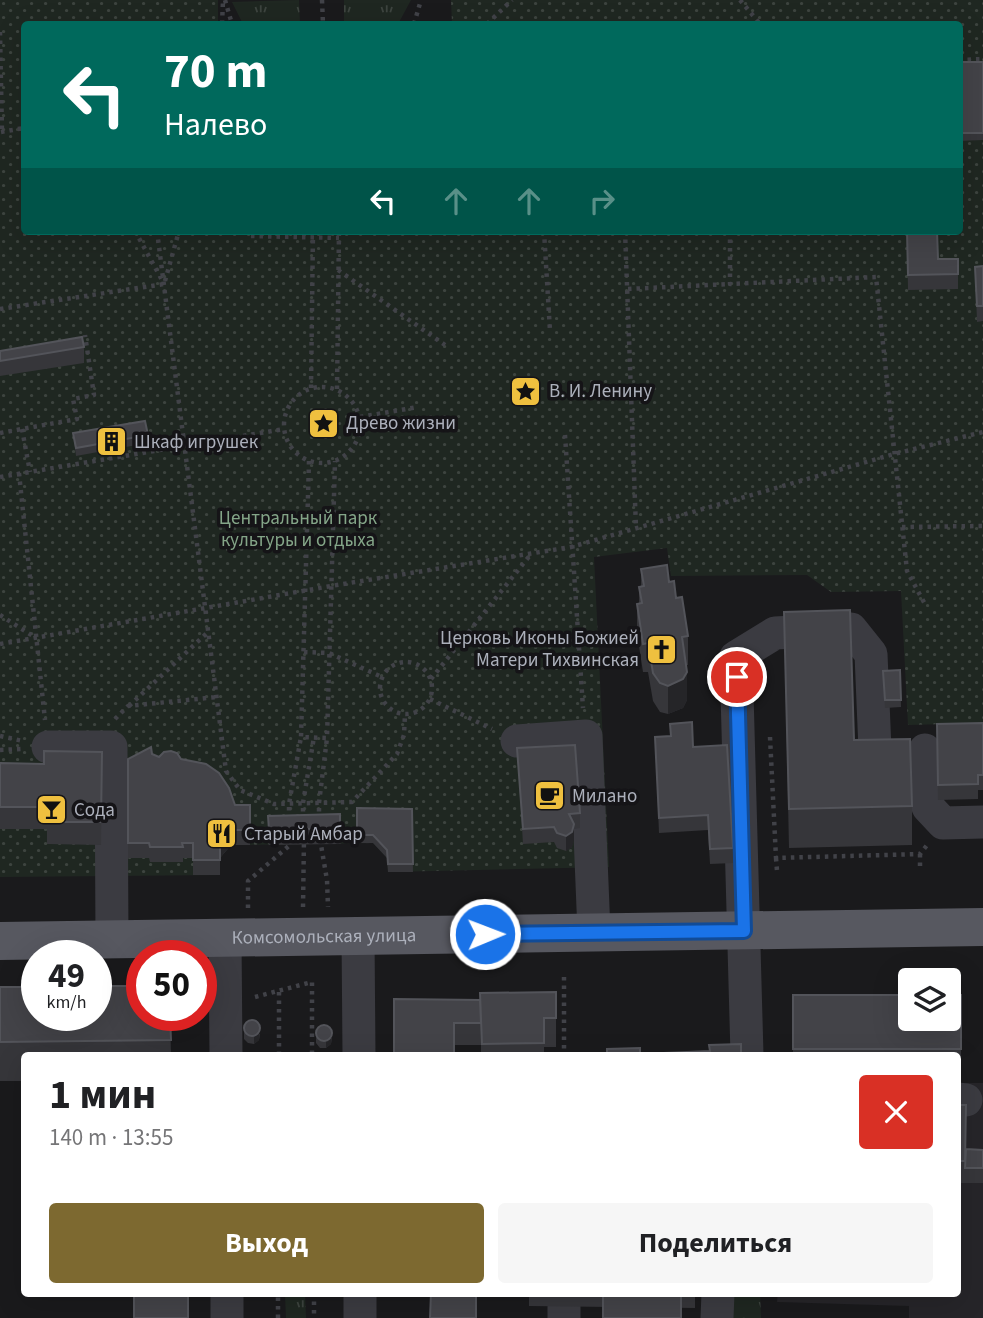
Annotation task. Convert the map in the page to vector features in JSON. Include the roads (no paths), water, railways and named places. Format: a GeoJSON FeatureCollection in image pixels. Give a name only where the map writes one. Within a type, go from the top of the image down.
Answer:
{"type":"FeatureCollection","features":[{"type":"Feature","properties":{"kind":"main road","name":"Комсомольская улица"},"geometry":{"type":"LineString","coordinates":[[112,940],[237,938],[330,928],[594,932],[983,927]]}},
{"type":"Feature","properties":{"kind":"main road","name":"Комсомольская улица"},"geometry":{"type":"LineString","coordinates":[[0,941],[21,941]]}},
{"type":"Feature","properties":{"kind":"street"},"geometry":{"type":"LineString","coordinates":[[747,1052],[736,657],[775,633],[851,629],[871,654],[875,750]]}},
{"type":"Feature","properties":{"kind":"street"},"geometry":{"type":"LineString","coordinates":[[517,741],[586,736],[594,932]]}},
{"type":"Feature","properties":{"kind":"street"},"geometry":{"type":"LineString","coordinates":[[48,747],[111,747],[112,940]]}},
{"type":"Feature","properties":{"kind":"street"},"geometry":{"type":"LineString","coordinates":[[925,750],[928,807],[943,823],[983,822]]}},
{"type":"Feature","properties":{"kind":"street"},"geometry":{"type":"LineString","coordinates":[[330,928],[358,1052]]}},
{"type":"Feature","properties":{"kind":"street"},"geometry":{"type":"LineString","coordinates":[[226,1052],[237,938]]}},
{"type":"Feature","properties":{"kind":"street"},"geometry":{"type":"LineString","coordinates":[[227,1297],[227,1318]]}},
{"type":"Feature","properties":{"kind":"street"},"geometry":{"type":"LineString","coordinates":[[360,1297],[360,1318]]}},
{"type":"Feature","properties":{"kind":"street"},"geometry":{"type":"LineString","coordinates":[[717,1318],[718,1297]]}},
{"type":"Feature","properties":{"kind":"place","name":"В. И. Ленину"},"geometry":{"type":"Point","coordinates":[526,391]}},
{"type":"Feature","properties":{"kind":"place","name":"Древо жизни"},"geometry":{"type":"Point","coordinates":[323,423]}},
{"type":"Feature","properties":{"kind":"place","name":"Шкаф игрушек"},"geometry":{"type":"Point","coordinates":[111,442]}},
{"type":"Feature","properties":{"kind":"place","name":"Церковь Иконы Божией Матери Тихвинская"},"geometry":{"type":"Point","coordinates":[662,649]}},
{"type":"Feature","properties":{"kind":"place","name":"Милано"},"geometry":{"type":"Point","coordinates":[549,796]}},
{"type":"Feature","properties":{"kind":"place","name":"Сода"},"geometry":{"type":"Point","coordinates":[51,810]}},
{"type":"Feature","properties":{"kind":"place","name":"Старый Амбар"},"geometry":{"type":"Point","coordinates":[221,834]}},
{"type":"Feature","properties":{"kind":"park label","name":"Центральный парк культуры и отдыха"},"geometry":{"type":"Point","coordinates":[298,529]}}]}
